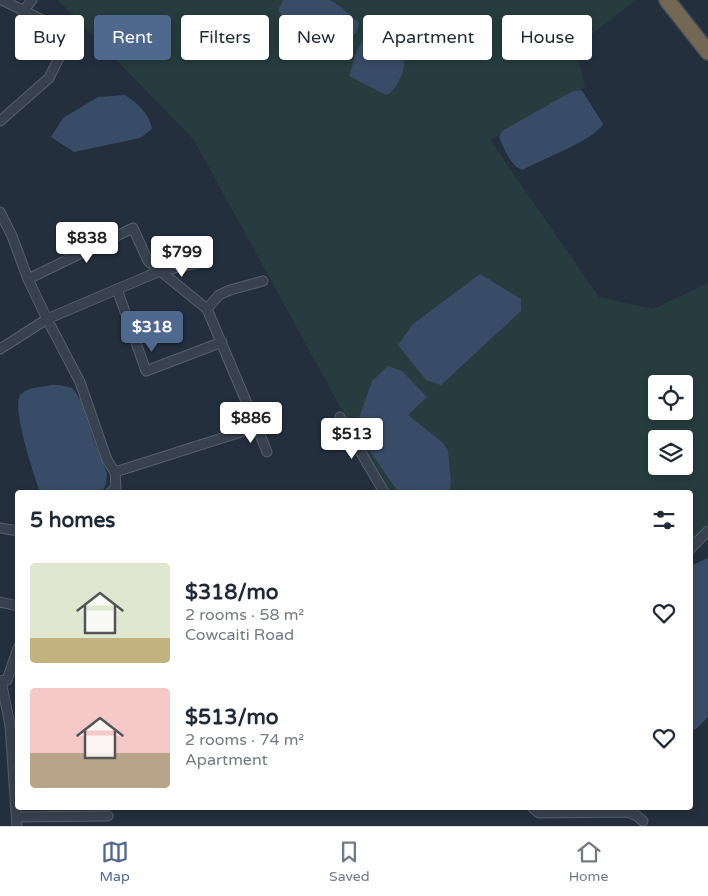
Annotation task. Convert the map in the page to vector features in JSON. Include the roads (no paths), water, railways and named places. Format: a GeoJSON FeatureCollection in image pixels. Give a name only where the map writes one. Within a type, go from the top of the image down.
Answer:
{"type":"FeatureCollection","features":[{"type":"Feature","properties":{"kind":"highway"},"geometry":{"type":"LineString","coordinates":[[667,0],[708,52]]}},
{"type":"Feature","properties":{"kind":"highway"},"geometry":{"type":"LineString","coordinates":[[678,0],[708,39]]}},
{"type":"Feature","properties":{"kind":"street"},"geometry":{"type":"LineString","coordinates":[[0,121],[49,78],[71,34],[2,0]]}},
{"type":"Feature","properties":{"kind":"street"},"geometry":{"type":"LineString","coordinates":[[23,10],[32,0]]}},
{"type":"Feature","properties":{"kind":"street"},"geometry":{"type":"LineString","coordinates":[[0,212],[12,236],[46,319],[80,382],[107,460],[115,472],[116,487],[113,490]]}},
{"type":"Feature","properties":{"kind":"street"},"geometry":{"type":"LineString","coordinates":[[28,279],[133,228],[148,261],[207,309],[267,452]]}},
{"type":"Feature","properties":{"kind":"street"},"geometry":{"type":"LineString","coordinates":[[0,349],[46,319],[160,271],[198,263]]}},
{"type":"Feature","properties":{"kind":"street"},"geometry":{"type":"LineString","coordinates":[[207,309],[220,295],[263,281]]}},
{"type":"Feature","properties":{"kind":"street"},"geometry":{"type":"LineString","coordinates":[[117,289],[146,371],[222,342]]}},
{"type":"Feature","properties":{"kind":"street"},"geometry":{"type":"LineString","coordinates":[[340,417],[383,490]]}},
{"type":"Feature","properties":{"kind":"street"},"geometry":{"type":"LineString","coordinates":[[115,472],[257,427]]}},
{"type":"Feature","properties":{"kind":"street"},"geometry":{"type":"LineString","coordinates":[[0,528],[15,530]]}},
{"type":"Feature","properties":{"kind":"street"},"geometry":{"type":"LineString","coordinates":[[693,546],[708,531]]}},
{"type":"Feature","properties":{"kind":"street"},"geometry":{"type":"LineString","coordinates":[[0,602],[15,605]]}},
{"type":"Feature","properties":{"kind":"street"},"geometry":{"type":"LineString","coordinates":[[15,658],[8,680],[0,681],[10,724],[15,793]]}},
{"type":"Feature","properties":{"kind":"street"},"geometry":{"type":"LineString","coordinates":[[535,810],[539,813],[627,812],[643,821]]}},
{"type":"Feature","properties":{"kind":"street"},"geometry":{"type":"LineString","coordinates":[[17,821],[108,816]]}},
{"type":"Feature","properties":{"kind":"water"},"geometry":{"type":"Polygon","coordinates":[[[283,0],[330,0],[350,15],[282,15],[278,10],[283,0]]]}},
{"type":"Feature","properties":{"kind":"water"},"geometry":{"type":"Polygon","coordinates":[[[353,18],[359,23],[353,36],[353,18]]]}},
{"type":"Feature","properties":{"kind":"water"},"geometry":{"type":"Polygon","coordinates":[[[363,39],[363,60],[404,60],[403,71],[392,91],[386,95],[349,76],[357,50],[363,39]]]}},
{"type":"Feature","properties":{"kind":"water"},"geometry":{"type":"Polygon","coordinates":[[[580,90],[603,124],[598,130],[579,143],[523,170],[514,165],[499,137],[502,131],[571,92],[580,90]]]}},
{"type":"Feature","properties":{"kind":"water"},"geometry":{"type":"Polygon","coordinates":[[[125,95],[142,109],[151,123],[152,129],[140,138],[74,152],[51,137],[63,118],[98,97],[125,95]]]}},
{"type":"Feature","properties":{"kind":"water"},"geometry":{"type":"Polygon","coordinates":[[[480,274],[521,299],[521,311],[441,385],[426,380],[398,345],[413,324],[480,274]]]}},
{"type":"Feature","properties":{"kind":"water"},"geometry":{"type":"Polygon","coordinates":[[[388,366],[402,371],[427,397],[408,415],[442,442],[448,451],[451,482],[449,490],[397,490],[355,429],[372,381],[388,366]]]}},
{"type":"Feature","properties":{"kind":"water"},"geometry":{"type":"Polygon","coordinates":[[[59,385],[72,388],[76,393],[82,403],[107,473],[106,484],[103,490],[39,490],[24,442],[18,401],[21,394],[36,388],[59,385]]]}},
{"type":"Feature","properties":{"kind":"water"},"geometry":{"type":"Polygon","coordinates":[[[708,558],[708,717],[693,730],[693,565],[708,558]]]}}]}
